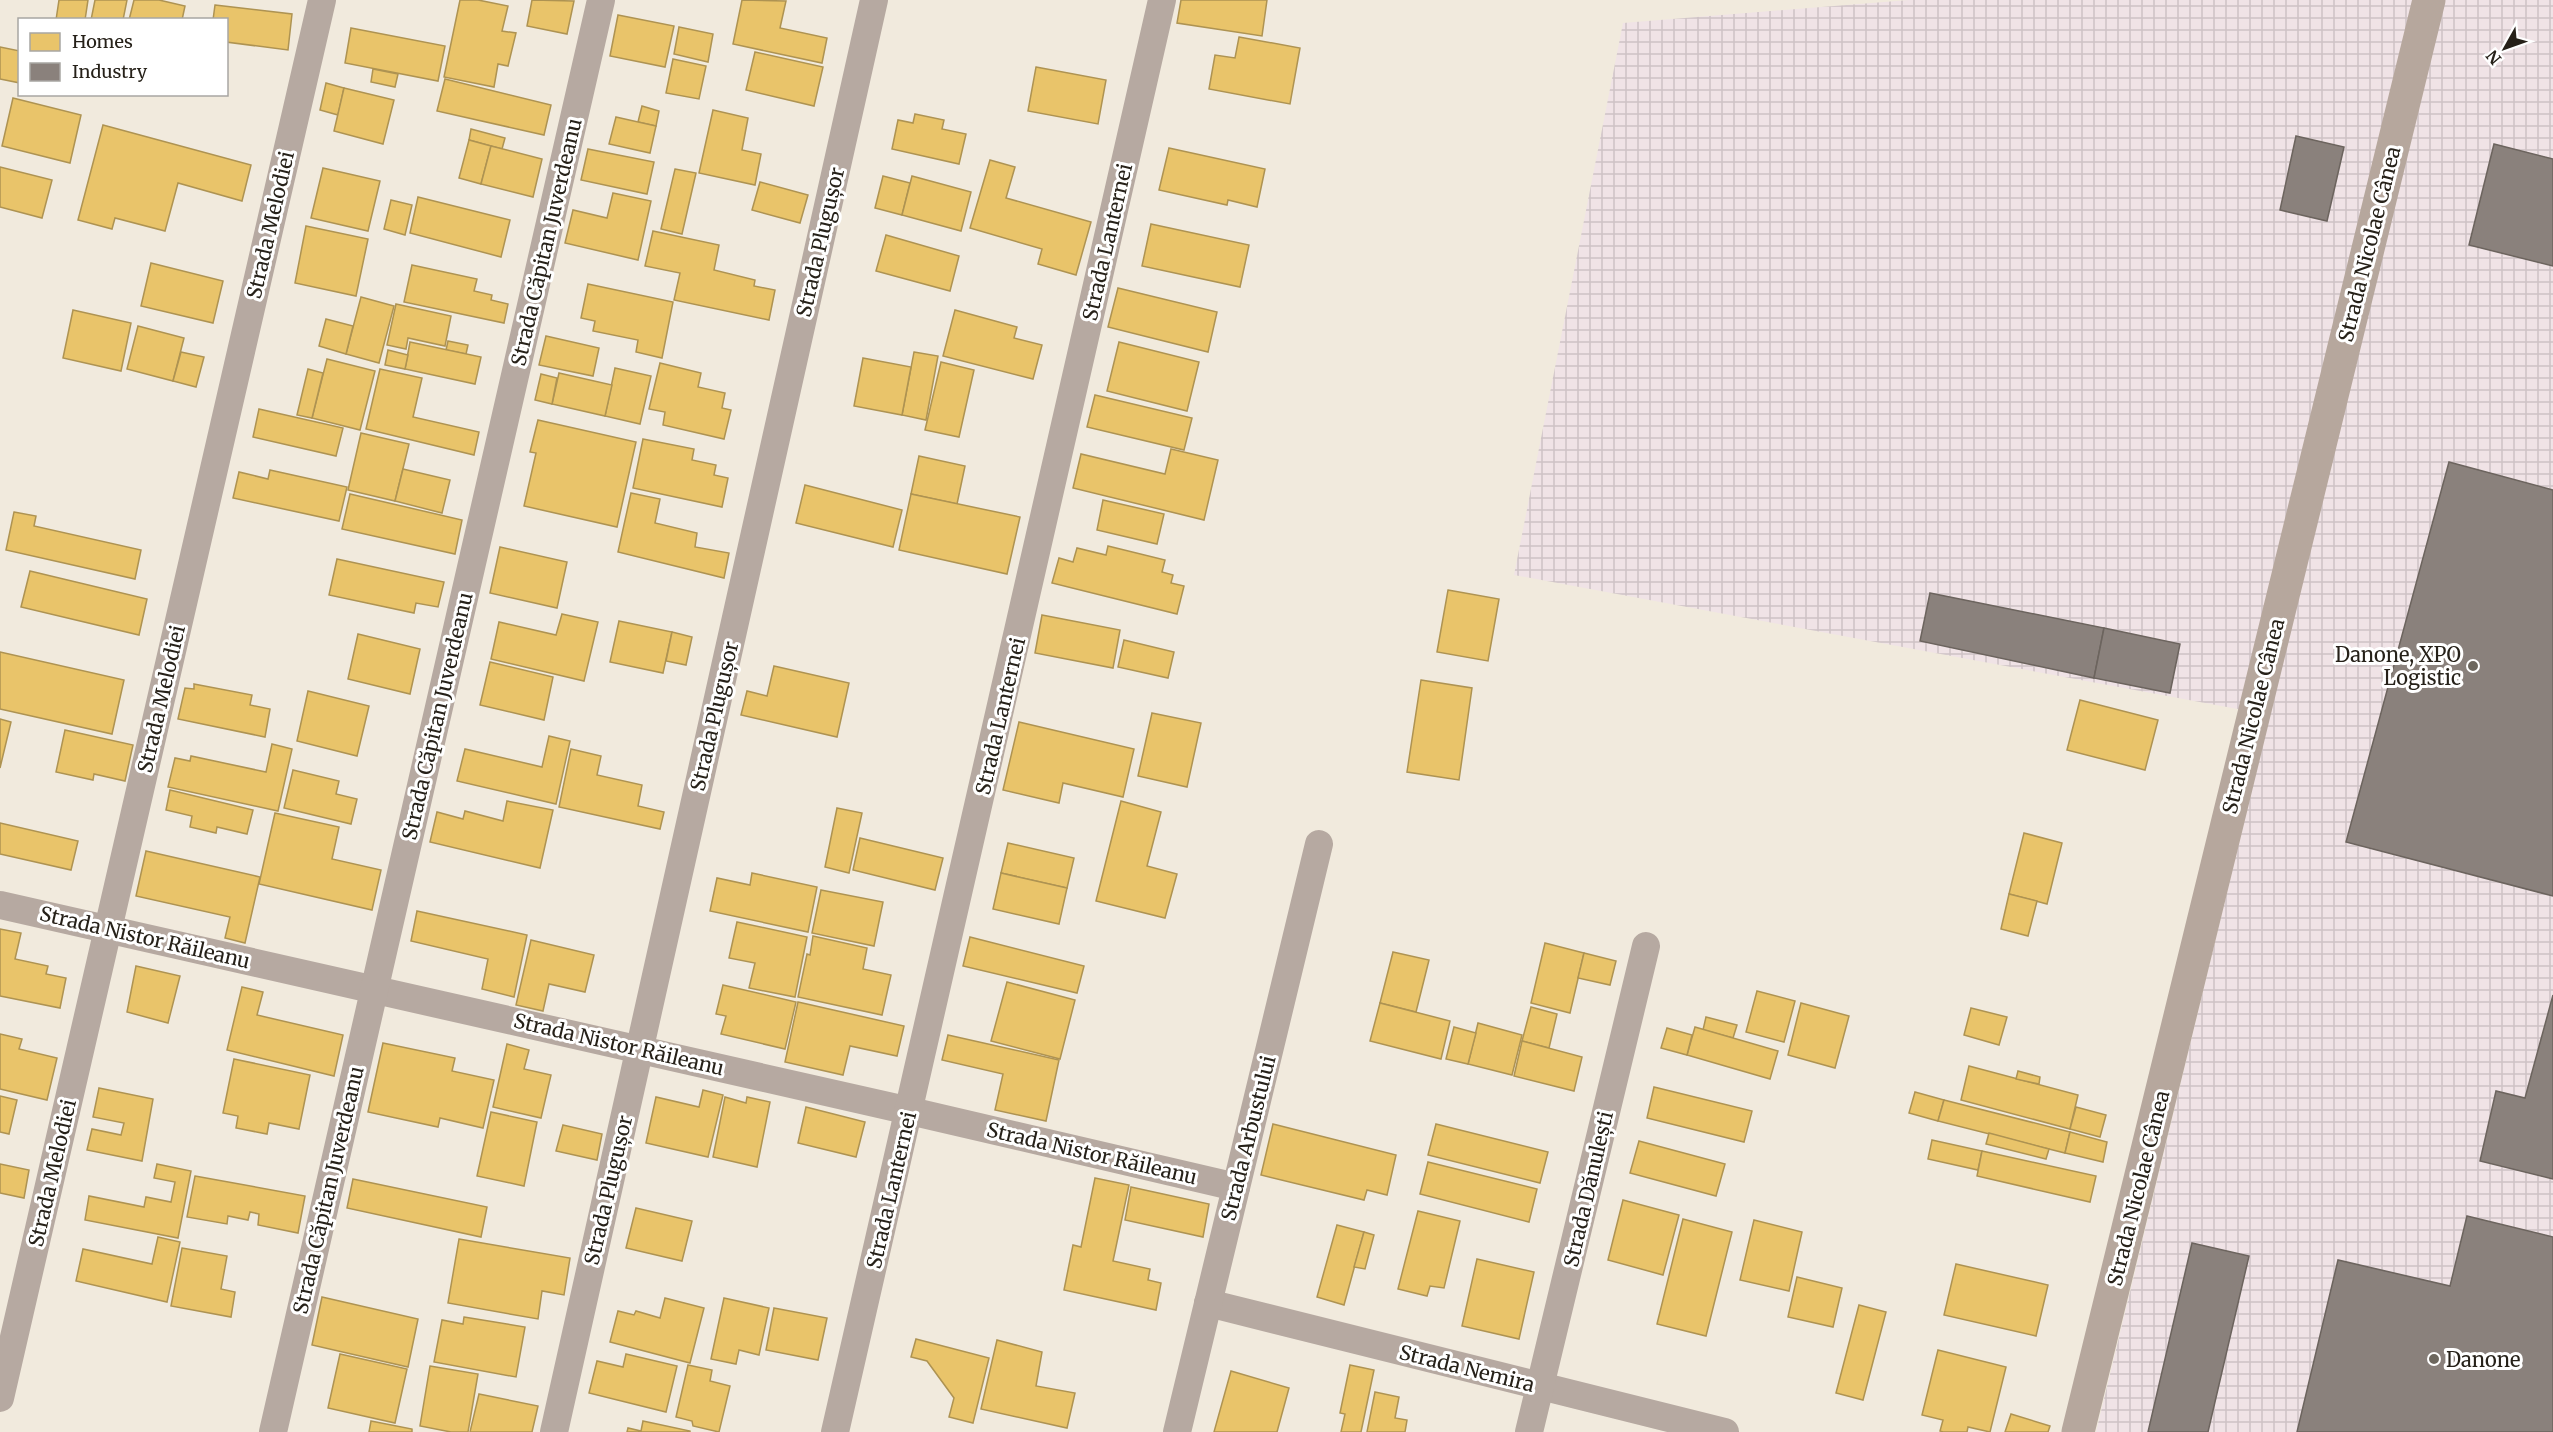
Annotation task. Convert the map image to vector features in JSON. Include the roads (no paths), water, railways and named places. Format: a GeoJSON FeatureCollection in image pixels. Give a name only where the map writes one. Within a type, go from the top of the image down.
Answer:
{"type":"FeatureCollection","features":[{"type":"Feature","properties":{"kind":"street","name":"Strada Melodiei"},"geometry":{"type":"LineString","coordinates":[[0,1398],[322,0]]}},
{"type":"Feature","properties":{"kind":"street","name":"Strada Căpitan Juverdeanu"},"geometry":{"type":"LineString","coordinates":[[273,1432],[602,0]]}},
{"type":"Feature","properties":{"kind":"street","name":"Strada Plugușor"},"geometry":{"type":"LineString","coordinates":[[554,1432],[874,0]]}},
{"type":"Feature","properties":{"kind":"street","name":"Strada Lanternei"},"geometry":{"type":"LineString","coordinates":[[835,1432],[1162,0]]}},
{"type":"Feature","properties":{"kind":"street","name":"Strada Nicolae Cânea"},"geometry":{"type":"LineString","coordinates":[[2078,1432],[2429,0]]}},
{"type":"Feature","properties":{"kind":"street","name":"Strada Arbustului"},"geometry":{"type":"LineString","coordinates":[[1177,1432],[1319,844]]}},
{"type":"Feature","properties":{"kind":"street","name":"Strada Nistor Răileanu"},"geometry":{"type":"LineString","coordinates":[[0,905],[1236,1187]]}},
{"type":"Feature","properties":{"kind":"street","name":"Strada Dănulești"},"geometry":{"type":"LineString","coordinates":[[1529,1432],[1646,946]]}},
{"type":"Feature","properties":{"kind":"street","name":"Strada Nemira"},"geometry":{"type":"LineString","coordinates":[[1208,1303],[1725,1432]]}},
{"type":"Feature","properties":{"kind":"place","name":"Danone, XPO Logistic"},"geometry":{"type":"Point","coordinates":[2473,666]}},
{"type":"Feature","properties":{"kind":"place","name":"Danone"},"geometry":{"type":"Point","coordinates":[2434,1359]}}]}
